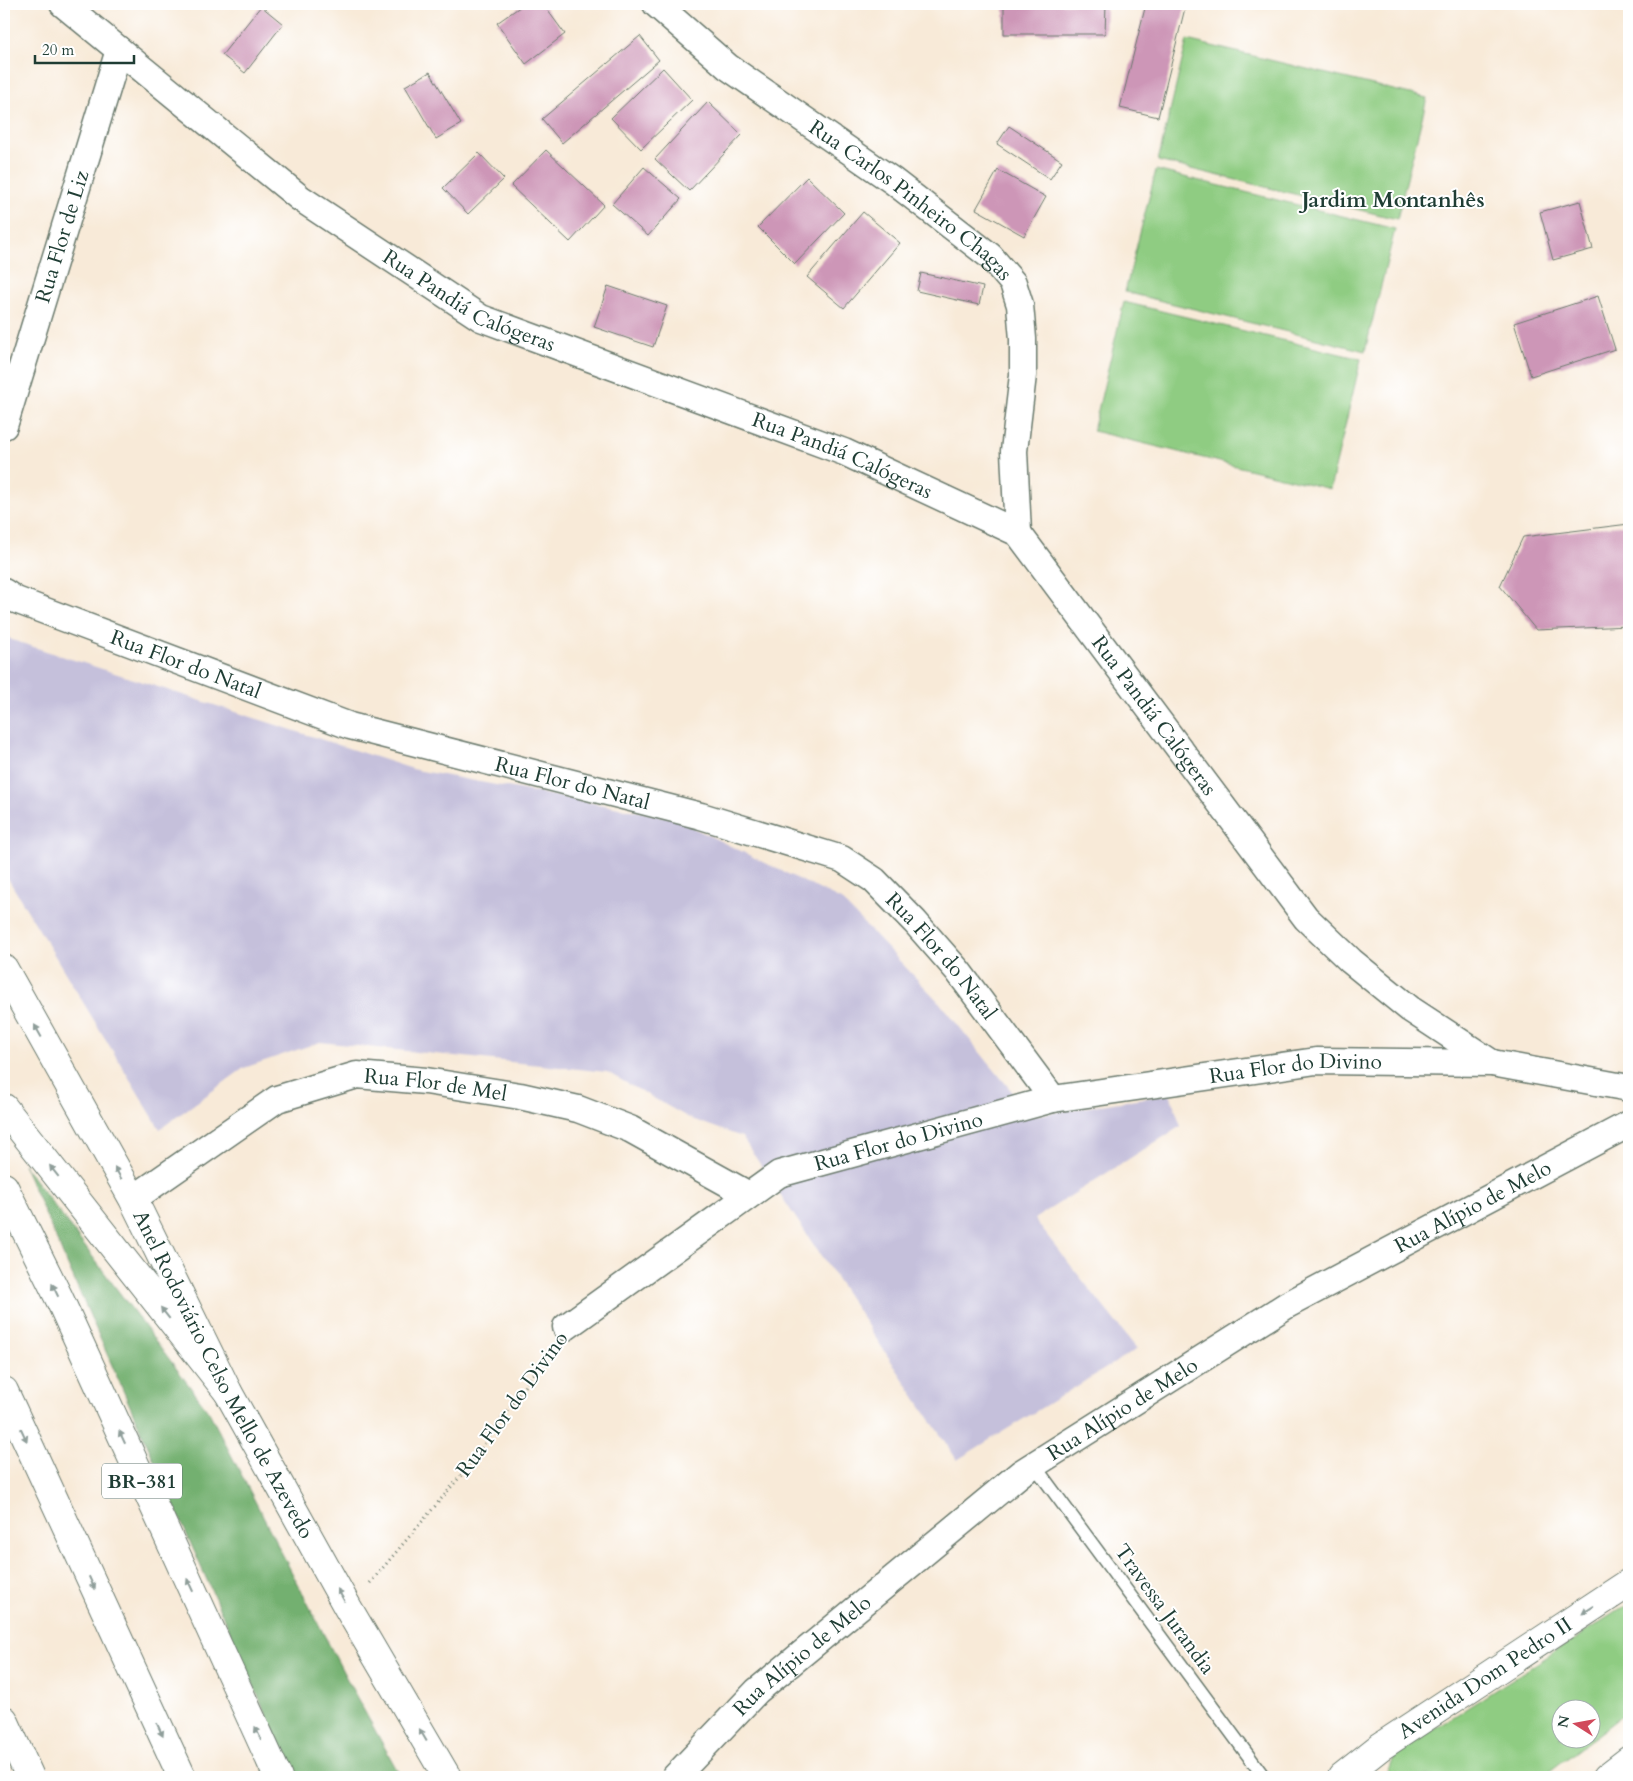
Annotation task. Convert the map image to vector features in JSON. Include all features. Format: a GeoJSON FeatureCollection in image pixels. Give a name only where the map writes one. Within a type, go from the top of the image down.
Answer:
{"type":"FeatureCollection","features":[{"type":"Feature","properties":{"kind":"main road","name":"Anel Rodoviário Celso Mello de Azevedo"},"geometry":{"type":"LineString","coordinates":[[4,969],[133,1199],[228,1392],[348,1608],[447,1777]]}},
{"type":"Feature","properties":{"kind":"main road"},"geometry":{"type":"LineString","coordinates":[[4,1108],[228,1392]]}},
{"type":"Feature","properties":{"kind":"main road","name":"BR-381"},"geometry":{"type":"LineString","coordinates":[[4,1187],[59,1298],[278,1777]]}},
{"type":"Feature","properties":{"kind":"main road"},"geometry":{"type":"LineString","coordinates":[[4,1391],[182,1777]]}},
{"type":"Feature","properties":{"kind":"main road","name":"Avenida Dom Pedro II"},"geometry":{"type":"LineString","coordinates":[[1342,1777],[1380,1747],[1629,1583]]}},
{"type":"Feature","properties":{"kind":"main road"},"geometry":{"type":"LineString","coordinates":[[4,1720],[30,1777]]}},
{"type":"Feature","properties":{"kind":"main road"},"geometry":{"type":"LineString","coordinates":[[1366,1777],[1380,1747]]}},
{"type":"Feature","properties":{"kind":"main road"},"geometry":{"type":"LineString","coordinates":[[1607,1777],[1629,1760]]}},
{"type":"Feature","properties":{"kind":"street","name":"Rua Pandiá Calógeras"},"geometry":{"type":"LineString","coordinates":[[63,4],[300,198],[481,318],[844,452],[1018,533],[1306,918],[1351,961],[1410,1009],[1492,1062]]}},
{"type":"Feature","properties":{"kind":"street","name":"Rua Carlos Pinheiro Chagas"},"geometry":{"type":"LineString","coordinates":[[656,4],[728,67],[893,181],[990,256],[1012,283],[1020,305],[1023,339],[1023,375],[1014,451],[1018,533]]}},
{"type":"Feature","properties":{"kind":"street","name":"Rua Flor de Liz"},"geometry":{"type":"LineString","coordinates":[[4,426],[119,50]]}},
{"type":"Feature","properties":{"kind":"street","name":"Rua Flor do Natal"},"geometry":{"type":"LineString","coordinates":[[4,592],[16,600],[350,726],[701,816],[842,859],[874,880],[915,922],[958,972],[1053,1099]]}},
{"type":"Feature","properties":{"kind":"street","name":"Rua Flor do Divino"},"geometry":{"type":"LineString","coordinates":[[566,1326],[779,1174],[1053,1099],[1316,1061],[1492,1062],[1629,1088]]}},
{"type":"Feature","properties":{"kind":"street","name":"Rua Flor de Mel"},"geometry":{"type":"LineString","coordinates":[[133,1199],[277,1099],[357,1075],[426,1081],[520,1096],[578,1108],[630,1129],[748,1195]]}},
{"type":"Feature","properties":{"kind":"street","name":"Rua Alípio de Melo"},"geometry":{"type":"LineString","coordinates":[[675,1777],[757,1691],[1034,1465],[1287,1305],[1629,1124]]}},
{"type":"Feature","properties":{"kind":"lane","name":"Travessa Jurandia"},"geometry":{"type":"LineString","coordinates":[[1034,1465],[1264,1777]]}},
{"type":"Feature","properties":{"kind":"path","name":"Rua Flor do Divino"},"geometry":{"type":"LineString","coordinates":[[348,1608],[470,1466],[566,1326]]}},
{"type":"Feature","properties":{"kind":"shaded area"},"geometry":{"type":"Polygon","coordinates":[[[4,634],[12,640],[416,770],[673,818],[841,900],[939,1002],[1032,1116],[1170,1094],[1181,1126],[1034,1219],[1137,1349],[957,1460],[742,1137],[689,1118],[607,1072],[320,1042],[244,1068],[160,1129],[4,872],[4,634]]]}},
{"type":"Feature","properties":{"kind":"green space"},"geometry":{"type":"Polygon","coordinates":[[[1187,40],[1427,98],[1397,219],[1158,161],[1187,40]]]}},
{"type":"Feature","properties":{"kind":"green space"},"geometry":{"type":"Polygon","coordinates":[[[1156,170],[1395,229],[1365,351],[1125,292],[1156,170]]]}},
{"type":"Feature","properties":{"kind":"green space"},"geometry":{"type":"Polygon","coordinates":[[[1124,302],[1361,359],[1330,489],[1093,431],[1124,302]]]}},
{"type":"Feature","properties":{"kind":"green space"},"geometry":{"type":"Polygon","coordinates":[[[23,1164],[209,1412],[350,1685],[401,1777],[294,1777],[23,1164]]]}},
{"type":"Feature","properties":{"kind":"green space"},"geometry":{"type":"Polygon","coordinates":[[[1629,1604],[1629,1710],[1600,1732],[1600,1698],[1550,1698],[1550,1748],[1580,1748],[1542,1777],[1385,1777],[1397,1753],[1629,1604]]]}},
{"type":"Feature","properties":{"kind":"building"},"geometry":{"type":"Polygon","coordinates":[[[524,4],[543,4],[565,34],[526,64],[497,23],[524,4]]]}},
{"type":"Feature","properties":{"kind":"building"},"geometry":{"type":"Polygon","coordinates":[[[1004,4],[1106,4],[1105,34],[1004,34],[1004,4]]]}},
{"type":"Feature","properties":{"kind":"building"},"geometry":{"type":"Polygon","coordinates":[[[1146,4],[1167,4],[1185,8],[1158,117],[1120,108],[1146,4]]]}},
{"type":"Feature","properties":{"kind":"building"},"geometry":{"type":"Polygon","coordinates":[[[261,6],[283,24],[245,73],[222,55],[261,6]]]}},
{"type":"Feature","properties":{"kind":"building"},"geometry":{"type":"Polygon","coordinates":[[[640,36],[659,60],[562,143],[542,119],[640,36]]]}},
{"type":"Feature","properties":{"kind":"building"},"geometry":{"type":"Polygon","coordinates":[[[663,68],[692,100],[641,149],[611,118],[663,68]]]}},
{"type":"Feature","properties":{"kind":"building"},"geometry":{"type":"Polygon","coordinates":[[[430,72],[461,124],[436,139],[405,86],[430,72]]]}},
{"type":"Feature","properties":{"kind":"building"},"geometry":{"type":"Polygon","coordinates":[[[708,102],[742,135],[689,191],[655,159],[708,102]]]}},
{"type":"Feature","properties":{"kind":"building"},"geometry":{"type":"Polygon","coordinates":[[[1009,126],[1062,161],[1050,179],[997,144],[1009,126]]]}},
{"type":"Feature","properties":{"kind":"building"},"geometry":{"type":"Polygon","coordinates":[[[546,150],[604,205],[570,242],[511,186],[546,150]]]}},
{"type":"Feature","properties":{"kind":"building"},"geometry":{"type":"Polygon","coordinates":[[[479,153],[504,179],[468,214],[443,188],[479,153]]]}},
{"type":"Feature","properties":{"kind":"building"},"geometry":{"type":"Polygon","coordinates":[[[644,167],[681,199],[648,236],[612,204],[644,167]]]}},
{"type":"Feature","properties":{"kind":"building"},"geometry":{"type":"Polygon","coordinates":[[[998,170],[1046,197],[1024,236],[976,209],[998,170]]]}},
{"type":"Feature","properties":{"kind":"building"},"geometry":{"type":"Polygon","coordinates":[[[807,177],[844,213],[795,264],[758,227],[807,177]]]}},
{"type":"Feature","properties":{"kind":"building"},"geometry":{"type":"Polygon","coordinates":[[[1580,201],[1593,249],[1553,260],[1540,212],[1580,201]]]}},
{"type":"Feature","properties":{"kind":"building"},"geometry":{"type":"Polygon","coordinates":[[[863,212],[900,243],[844,308],[807,277],[863,212]]]}},
{"type":"Feature","properties":{"kind":"building"},"geometry":{"type":"Polygon","coordinates":[[[921,273],[983,287],[979,305],[917,291],[921,273]]]}},
{"type":"Feature","properties":{"kind":"building"},"geometry":{"type":"Polygon","coordinates":[[[608,286],[667,306],[653,347],[594,327],[608,286]]]}},
{"type":"Feature","properties":{"kind":"building"},"geometry":{"type":"Polygon","coordinates":[[[1598,296],[1615,349],[1531,376],[1514,323],[1598,296]]]}},
{"type":"Feature","properties":{"kind":"building"},"geometry":{"type":"Polygon","coordinates":[[[1629,524],[1629,626],[1536,630],[1500,586],[1523,537],[1629,524]]]}},
{"type":"Feature","properties":{"kind":"district","name":"Jardim Montanhês"},"geometry":{"type":"Point","coordinates":[1393,199]}}]}
